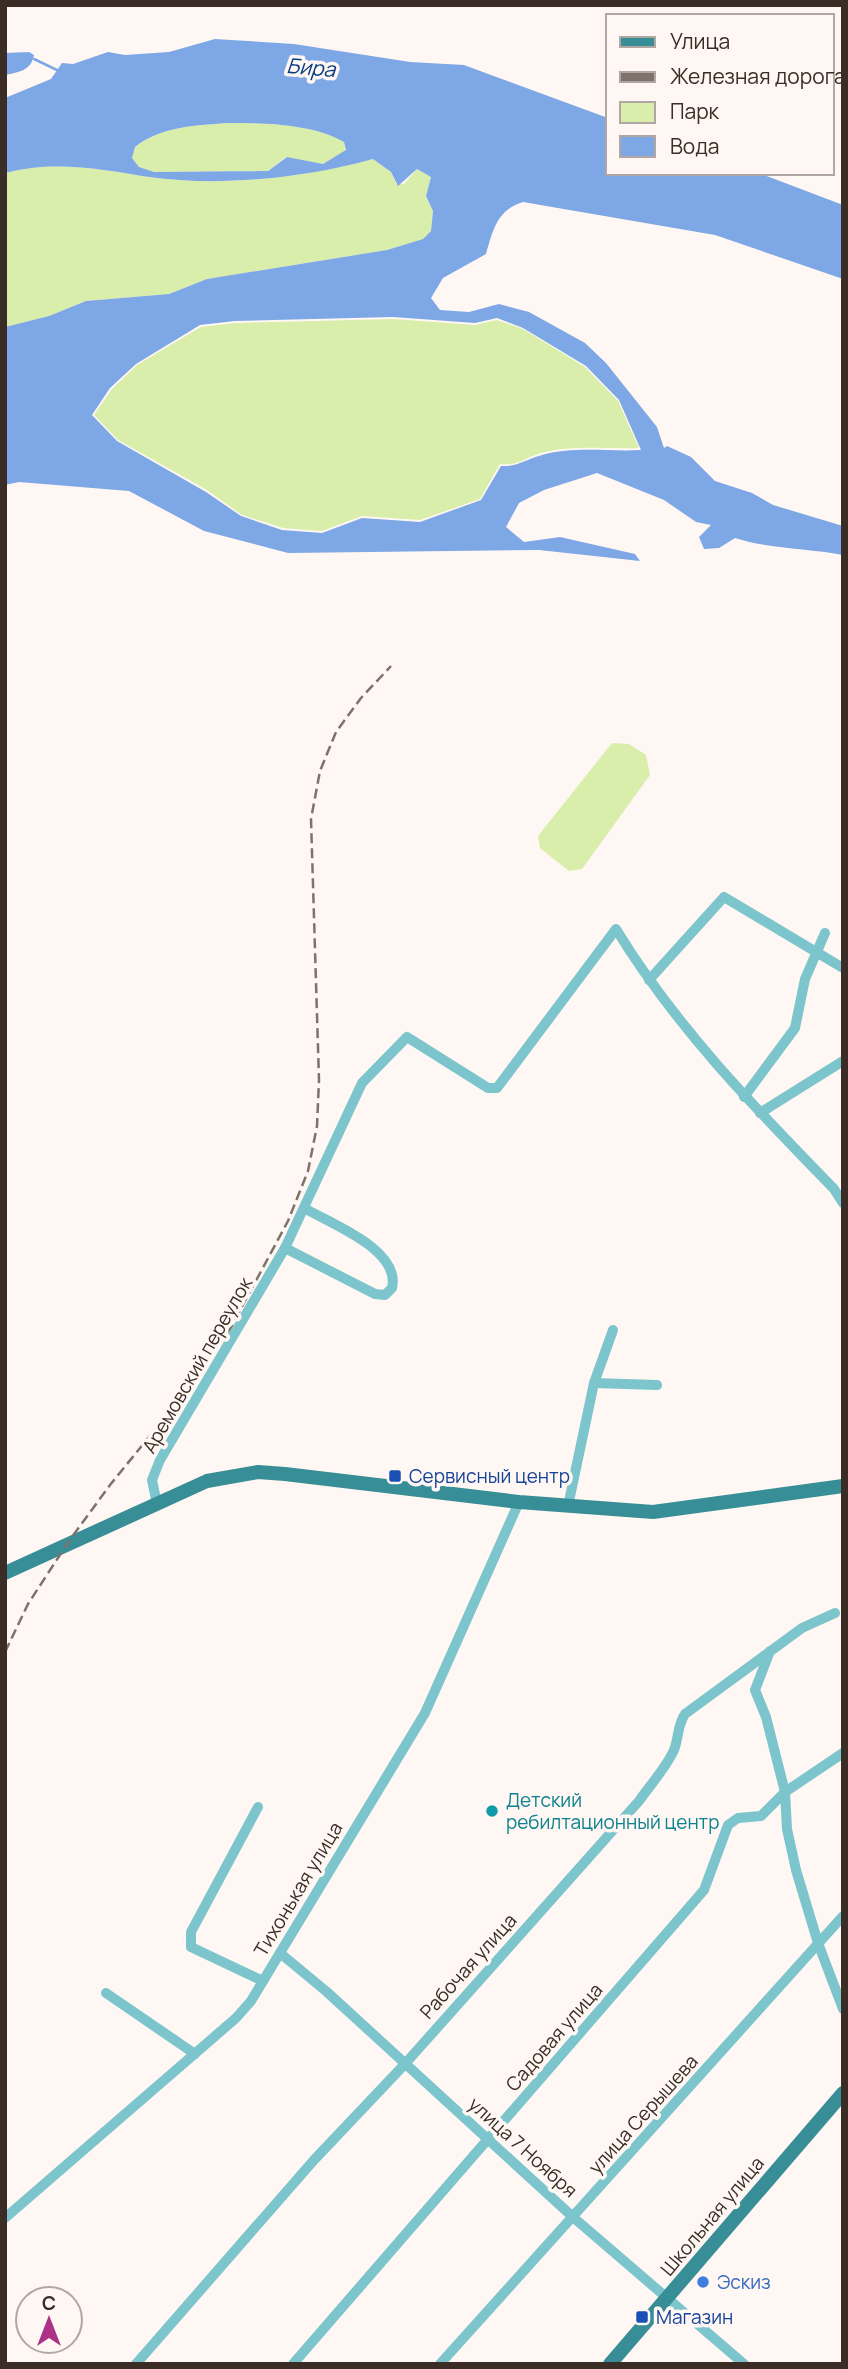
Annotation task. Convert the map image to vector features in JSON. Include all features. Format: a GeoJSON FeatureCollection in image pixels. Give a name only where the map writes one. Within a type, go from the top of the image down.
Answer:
{"type":"FeatureCollection","features":[{"type":"Feature","properties":{"kind":"main road"},"geometry":{"type":"LineString","coordinates":[[5,1573],[207,1481],[258,1472],[519,1502],[653,1512],[843,1486]]}},
{"type":"Feature","properties":{"kind":"main road","name":"Школьная улица"},"geometry":{"type":"LineString","coordinates":[[610,2364],[843,2093]]}},
{"type":"Feature","properties":{"kind":"street"},"geometry":{"type":"LineString","coordinates":[[649,980],[724,897],[843,968]]}},
{"type":"Feature","properties":{"kind":"street","name":"Аремовский переулок"},"geometry":{"type":"LineString","coordinates":[[157,1504],[152,1480],[160,1460],[285,1248],[362,1083],[402,1039],[414,1039],[488,1088],[497,1088],[616,929],[649,980],[744,1097],[834,1189],[843,1203]]}},
{"type":"Feature","properties":{"kind":"street"},"geometry":{"type":"LineString","coordinates":[[744,1097],[795,1028],[805,979],[825,933]]}},
{"type":"Feature","properties":{"kind":"street"},"geometry":{"type":"LineString","coordinates":[[760,1113],[843,1061]]}},
{"type":"Feature","properties":{"kind":"street"},"geometry":{"type":"LineString","coordinates":[[285,1248],[375,1294],[385,1295],[392,1288],[393,1273],[384,1256],[304,1208]]}},
{"type":"Feature","properties":{"kind":"street"},"geometry":{"type":"LineString","coordinates":[[568,1506],[594,1383],[613,1330]]}},
{"type":"Feature","properties":{"kind":"street"},"geometry":{"type":"LineString","coordinates":[[594,1383],[657,1385]]}},
{"type":"Feature","properties":{"kind":"street","name":"Тихонькая улица"},"geometry":{"type":"LineString","coordinates":[[5,2218],[236,2018],[263,1981],[425,1713],[519,1502]]}},
{"type":"Feature","properties":{"kind":"street","name":"Рабочая улица"},"geometry":{"type":"LineString","coordinates":[[136,2364],[314,2160],[404,2065],[639,1801],[670,1758],[675,1747],[679,1723],[685,1714],[802,1628],[835,1613]]}},
{"type":"Feature","properties":{"kind":"street"},"geometry":{"type":"LineString","coordinates":[[771,1649],[755,1690],[766,1717],[785,1792],[787,1829],[818,1943],[843,2010]]}},
{"type":"Feature","properties":{"kind":"street","name":"Садовая улица"},"geometry":{"type":"LineString","coordinates":[[293,2364],[704,1891],[728,1825],[738,1818],[761,1816],[785,1792],[843,1753]]}},
{"type":"Feature","properties":{"kind":"street"},"geometry":{"type":"LineString","coordinates":[[258,1807],[191,1932],[189,1942],[191,1947],[263,1981]]}},
{"type":"Feature","properties":{"kind":"street","name":"улица Серышева"},"geometry":{"type":"LineString","coordinates":[[440,2364],[843,1916]]}},
{"type":"Feature","properties":{"kind":"street","name":"улица 7 Ноября"},"geometry":{"type":"LineString","coordinates":[[280,1953],[574,2218],[744,2364]]}},
{"type":"Feature","properties":{"kind":"street"},"geometry":{"type":"LineString","coordinates":[[106,1993],[195,2054]]}},
{"type":"Feature","properties":{"kind":"green space"},"geometry":{"type":"Polygon","coordinates":[[[230,123],[274,124],[318,131],[344,142],[346,151],[323,164],[286,157],[268,171],[154,172],[139,167],[132,158],[135,147],[168,131],[230,123]]]}},
{"type":"Feature","properties":{"kind":"green space"},"geometry":{"type":"Polygon","coordinates":[[[373,159],[391,172],[396,184],[404,184],[417,169],[431,177],[426,196],[433,211],[431,231],[423,239],[387,250],[207,279],[169,294],[86,301],[49,316],[5,327],[5,173],[59,166],[176,180],[232,181],[290,176],[373,159]]]}},
{"type":"Feature","properties":{"kind":"green space"},"geometry":{"type":"Polygon","coordinates":[[[393,319],[475,325],[497,320],[523,329],[585,367],[618,401],[639,448],[577,448],[541,453],[517,463],[500,464],[480,499],[420,520],[362,516],[322,531],[283,528],[242,515],[207,490],[118,440],[94,415],[112,389],[137,365],[201,327],[235,323],[393,319]]]}},
{"type":"Feature","properties":{"kind":"green space"},"geometry":{"type":"Polygon","coordinates":[[[612,743],[629,744],[646,755],[650,775],[582,869],[569,871],[540,848],[538,836],[612,743]]]}},
{"type":"Feature","properties":{"kind":"water","name":"Бира"},"geometry":{"type":"Polygon","coordinates":[[[215,39],[294,44],[410,62],[464,65],[606,117],[606,175],[764,175],[843,205],[843,279],[715,235],[523,202],[507,210],[497,222],[486,254],[443,278],[431,298],[440,310],[469,312],[499,304],[529,312],[585,343],[606,363],[657,427],[664,448],[667,446],[691,457],[715,481],[752,493],[773,505],[843,526],[843,555],[735,538],[719,548],[704,549],[699,537],[711,525],[696,522],[664,500],[597,473],[544,490],[519,503],[506,527],[524,542],[560,537],[635,554],[640,561],[539,550],[288,553],[204,531],[129,491],[19,482],[5,485],[5,327],[49,316],[86,301],[169,294],[207,279],[387,250],[423,239],[431,231],[433,211],[426,196],[431,177],[417,169],[398,186],[391,172],[373,159],[291,176],[233,181],[176,180],[59,166],[5,173],[5,98],[51,79],[62,63],[73,64],[108,52],[125,55],[169,52],[215,39]],[[230,123],[180,128],[145,140],[135,147],[132,158],[139,167],[154,172],[268,171],[287,157],[323,164],[346,150],[344,142],[318,131],[273,124],[230,123]],[[393,317],[235,321],[200,325],[136,364],[110,388],[92,415],[117,441],[206,492],[241,516],[282,530],[322,533],[362,518],[420,522],[481,500],[501,466],[517,464],[542,455],[579,450],[641,450],[619,400],[586,366],[523,328],[497,318],[475,323],[393,317]]]}},
{"type":"Feature","properties":{"kind":"water"},"geometry":{"type":"Polygon","coordinates":[[[29,52],[34,55],[27,68],[5,75],[5,53],[29,52]]]}},
{"type":"Feature","properties":{"kind":"waterway"},"geometry":{"type":"LineString","coordinates":[[34,59],[59,71]]}},
{"type":"Feature","properties":{"kind":"railway"},"geometry":{"type":"LineString","coordinates":[[5,1652],[28,1604],[69,1541],[110,1485],[188,1389],[230,1329],[288,1221],[308,1171],[317,1126],[319,1080],[311,819],[320,771],[336,732],[361,698],[391,666]]}},
{"type":"Feature","properties":{"kind":"place","name":"Сервисный центр"},"geometry":{"type":"Point","coordinates":[395,1476]}},
{"type":"Feature","properties":{"kind":"place","name":"Детский ребилтационный центр"},"geometry":{"type":"Point","coordinates":[492,1811]}},
{"type":"Feature","properties":{"kind":"place","name":"Эскиз"},"geometry":{"type":"Point","coordinates":[703,2282]}},
{"type":"Feature","properties":{"kind":"place","name":"Магазин"},"geometry":{"type":"Point","coordinates":[642,2317]}}]}
